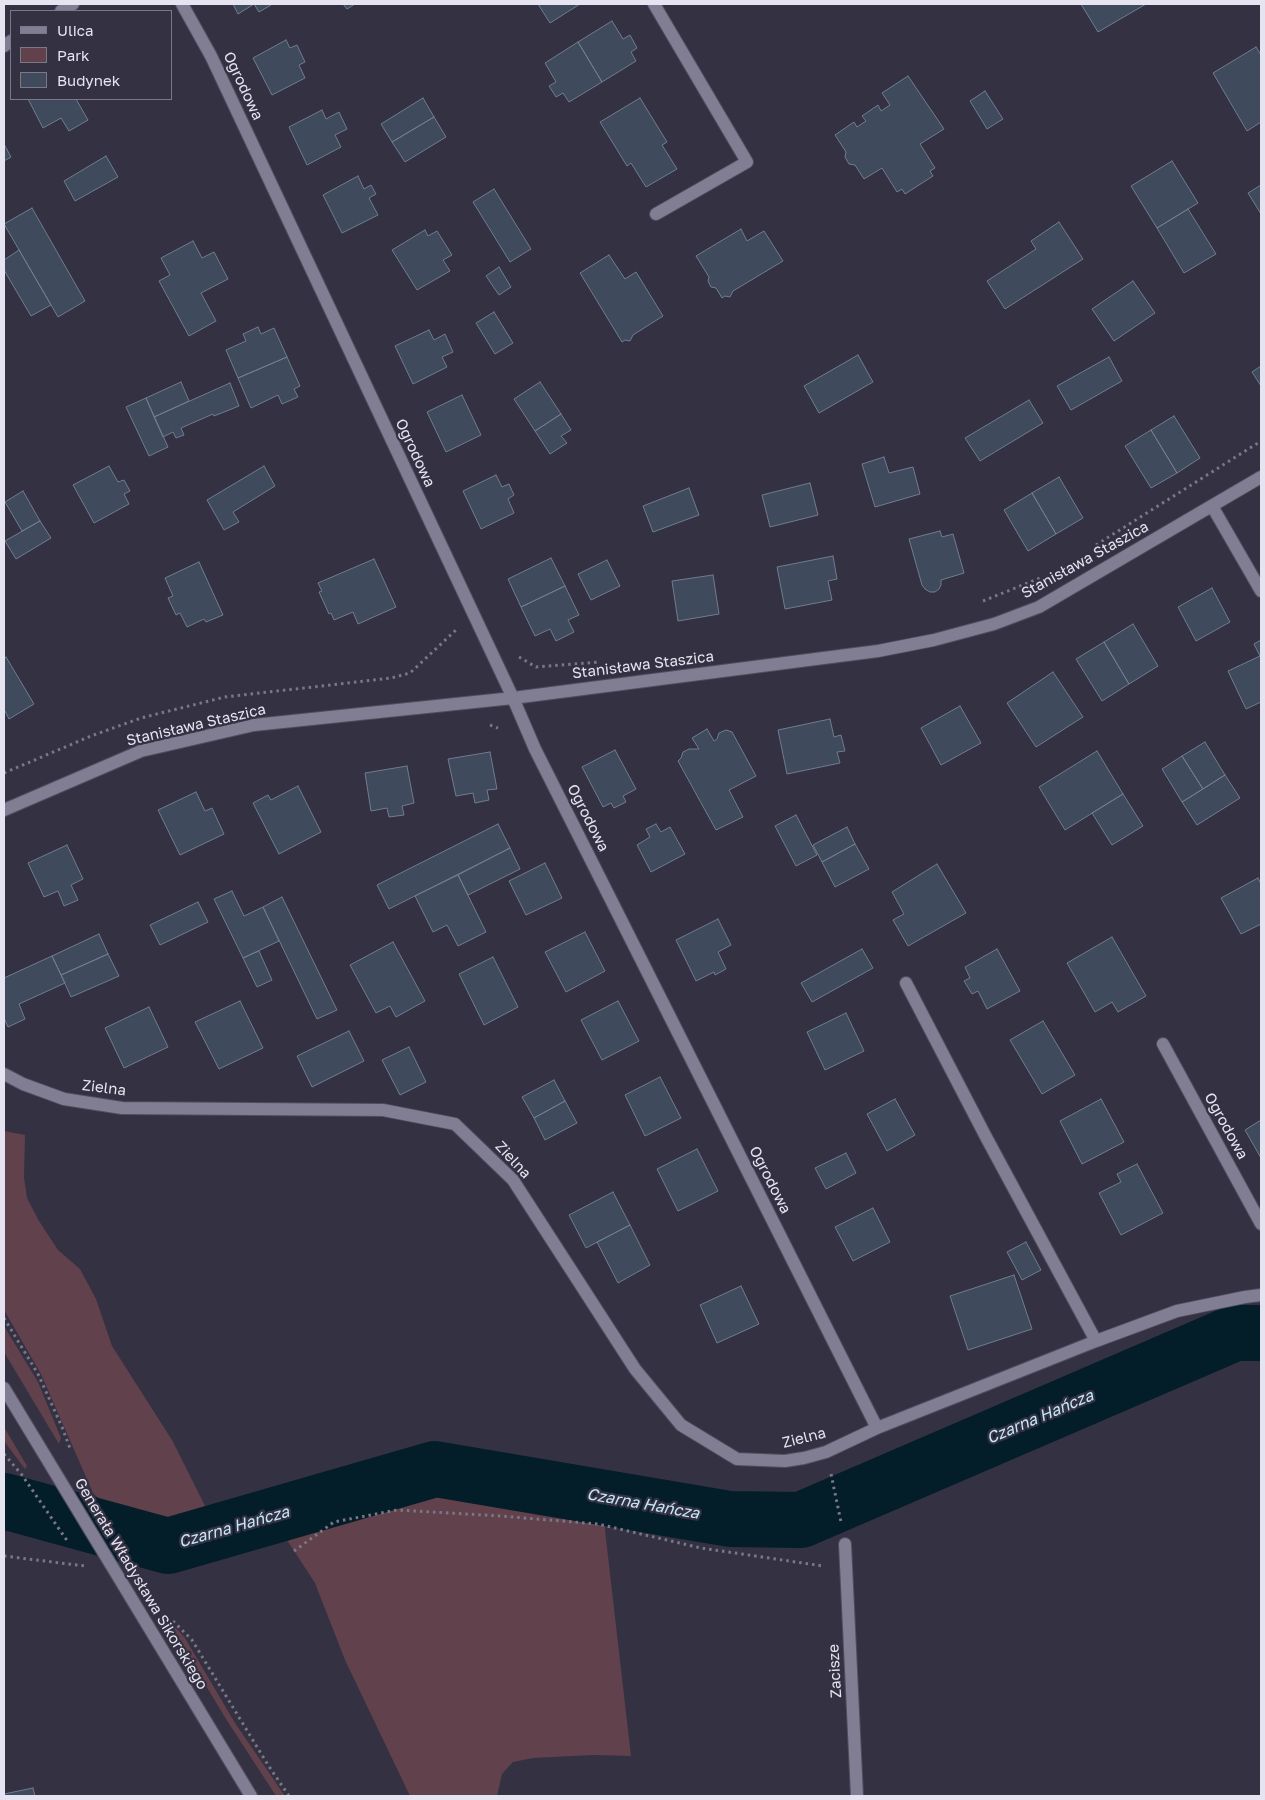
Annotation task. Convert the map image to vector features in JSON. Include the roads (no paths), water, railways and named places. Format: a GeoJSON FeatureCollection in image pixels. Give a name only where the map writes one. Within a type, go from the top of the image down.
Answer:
{"type":"FeatureCollection","features":[{"type":"Feature","properties":{"kind":"street","name":"Ogrodowa"},"geometry":{"type":"LineString","coordinates":[[182,4],[211,56],[513,698],[535,749],[878,1428]]}},
{"type":"Feature","properties":{"kind":"street"},"geometry":{"type":"LineString","coordinates":[[654,4],[747,162],[656,214]]}},
{"type":"Feature","properties":{"kind":"street","name":"Stanisława Staszica"},"geometry":{"type":"LineString","coordinates":[[4,810],[141,751],[254,725],[513,698],[878,651],[934,640],[994,624],[1039,607],[1261,477]]}},
{"type":"Feature","properties":{"kind":"street"},"geometry":{"type":"LineString","coordinates":[[1212,506],[1261,591]]}},
{"type":"Feature","properties":{"kind":"street"},"geometry":{"type":"LineString","coordinates":[[906,984],[1096,1341]]}},
{"type":"Feature","properties":{"kind":"street","name":"Ogrodowa"},"geometry":{"type":"LineString","coordinates":[[1163,1044],[1261,1224]]}},
{"type":"Feature","properties":{"kind":"street","name":"Zielna"},"geometry":{"type":"LineString","coordinates":[[4,1074],[23,1084],[64,1099],[122,1108],[383,1110],[455,1124],[513,1180],[635,1370],[681,1425],[737,1458],[785,1462],[826,1452],[878,1428]]}},
{"type":"Feature","properties":{"kind":"street"},"geometry":{"type":"LineString","coordinates":[[878,1428],[1096,1341],[1177,1311],[1261,1295]]}},
{"type":"Feature","properties":{"kind":"street","name":"Generała Władysława Sikorskiego"},"geometry":{"type":"LineString","coordinates":[[4,1388],[251,1796]]}},
{"type":"Feature","properties":{"kind":"street","name":"Zacisze"},"geometry":{"type":"LineString","coordinates":[[845,1544],[857,1796]]}},
{"type":"Feature","properties":{"kind":"waterway","name":"Czarna Hańcza"},"geometry":{"type":"LineString","coordinates":[[4,1501],[168,1546],[435,1469],[730,1519],[801,1520],[1235,1333],[1261,1333]]}}]}
